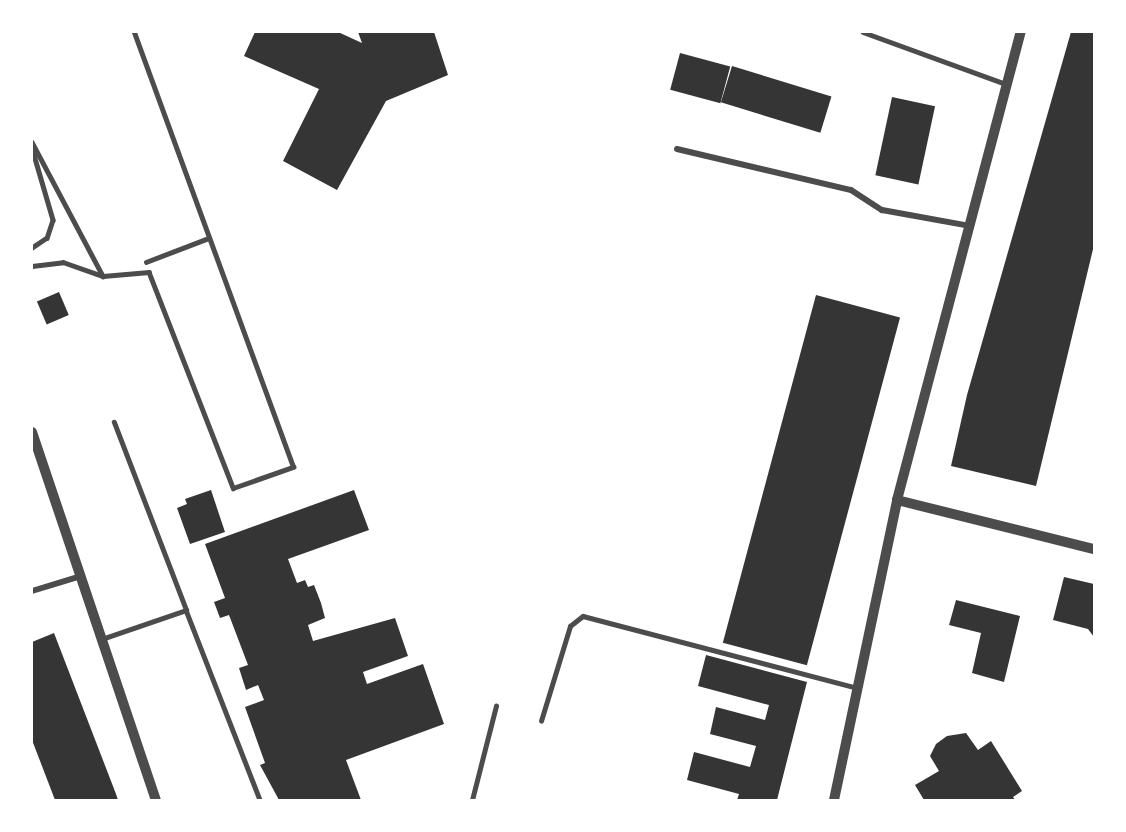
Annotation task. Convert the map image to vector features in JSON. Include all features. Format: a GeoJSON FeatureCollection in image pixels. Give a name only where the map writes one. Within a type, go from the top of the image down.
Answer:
{"type":"FeatureCollection","features":[{"type":"Feature","properties":{"kind":"street"},"geometry":{"type":"LineString","coordinates":[[834,801],[897,500],[1021,32]]}},
{"type":"Feature","properties":{"kind":"street"},"geometry":{"type":"LineString","coordinates":[[677,149],[851,190],[882,210],[970,226]]}},
{"type":"Feature","properties":{"kind":"street"},"geometry":{"type":"LineString","coordinates":[[32,432],[156,801]]}},
{"type":"Feature","properties":{"kind":"street"},"geometry":{"type":"LineString","coordinates":[[897,500],[1095,549]]}},
{"type":"Feature","properties":{"kind":"street"},"geometry":{"type":"LineString","coordinates":[[32,591],[81,576]]}},
{"type":"Feature","properties":{"kind":"lane"},"geometry":{"type":"LineString","coordinates":[[32,266],[63,261],[103,276],[149,272],[233,489],[293,467],[134,32]]}},
{"type":"Feature","properties":{"kind":"lane"},"geometry":{"type":"LineString","coordinates":[[863,32],[1006,84]]}},
{"type":"Feature","properties":{"kind":"lane"},"geometry":{"type":"LineString","coordinates":[[32,142],[103,276]]}},
{"type":"Feature","properties":{"kind":"lane"},"geometry":{"type":"LineString","coordinates":[[32,148],[53,220],[47,238],[32,248]]}},
{"type":"Feature","properties":{"kind":"lane"},"geometry":{"type":"LineString","coordinates":[[146,262],[210,238]]}},
{"type":"Feature","properties":{"kind":"lane"},"geometry":{"type":"LineString","coordinates":[[114,422],[260,801]]}},
{"type":"Feature","properties":{"kind":"lane"},"geometry":{"type":"LineString","coordinates":[[102,639],[186,610]]}},
{"type":"Feature","properties":{"kind":"lane"},"geometry":{"type":"LineString","coordinates":[[541,721],[570,626],[583,616],[857,688]]}},
{"type":"Feature","properties":{"kind":"lane"},"geometry":{"type":"LineString","coordinates":[[472,801],[496,706]]}},
{"type":"Feature","properties":{"kind":"building"},"geometry":{"type":"Polygon","coordinates":[[[255,32],[338,32],[362,43],[358,32],[434,32],[448,75],[386,101],[337,190],[283,161],[319,89],[244,56],[255,32]]]}},
{"type":"Feature","properties":{"kind":"building"},"geometry":{"type":"Polygon","coordinates":[[[1071,32],[1094,32],[1094,245],[1036,486],[951,466],[967,395],[1071,32]]]}},
{"type":"Feature","properties":{"kind":"building"},"geometry":{"type":"Polygon","coordinates":[[[680,53],[730,66],[720,103],[670,90],[680,53]]]}},
{"type":"Feature","properties":{"kind":"building"},"geometry":{"type":"Polygon","coordinates":[[[732,66],[831,96],[820,133],[721,102],[732,66]]]}},
{"type":"Feature","properties":{"kind":"building"},"geometry":{"type":"Polygon","coordinates":[[[892,97],[935,106],[918,184],[875,175],[892,97]]]}},
{"type":"Feature","properties":{"kind":"building"},"geometry":{"type":"Polygon","coordinates":[[[59,292],[69,315],[47,324],[37,301],[59,292]]]}},
{"type":"Feature","properties":{"kind":"building"},"geometry":{"type":"Polygon","coordinates":[[[816,295],[900,318],[807,665],[723,643],[816,295]]]}},
{"type":"Feature","properties":{"kind":"building"},"geometry":{"type":"Polygon","coordinates":[[[211,490],[225,532],[190,544],[177,508],[187,504],[185,499],[211,490]]]}},
{"type":"Feature","properties":{"kind":"building"},"geometry":{"type":"Polygon","coordinates":[[[354,490],[369,530],[288,559],[297,583],[305,580],[308,587],[314,585],[321,603],[325,618],[308,625],[313,641],[395,618],[408,656],[363,672],[367,684],[423,664],[444,724],[346,760],[361,800],[279,800],[260,765],[265,763],[245,707],[264,700],[258,685],[246,690],[239,668],[248,665],[229,615],[220,618],[214,602],[225,598],[205,544],[354,490]]]}},
{"type":"Feature","properties":{"kind":"building"},"geometry":{"type":"Polygon","coordinates":[[[1064,577],[1094,584],[1094,637],[1088,629],[1053,620],[1064,577]]]}},
{"type":"Feature","properties":{"kind":"building"},"geometry":{"type":"Polygon","coordinates":[[[956,600],[1020,616],[1004,682],[972,673],[981,633],[949,625],[956,600]]]}},
{"type":"Feature","properties":{"kind":"building"},"geometry":{"type":"Polygon","coordinates":[[[54,633],[118,800],[55,800],[32,740],[32,642],[54,633]]]}},
{"type":"Feature","properties":{"kind":"building"},"geometry":{"type":"Polygon","coordinates":[[[706,655],[807,682],[777,800],[737,800],[739,794],[687,780],[694,752],[750,767],[756,746],[710,734],[716,707],[765,720],[769,705],[698,686],[706,655]]]}},
{"type":"Feature","properties":{"kind":"building"},"geometry":{"type":"Polygon","coordinates":[[[966,733],[978,750],[991,741],[1022,791],[1013,797],[1015,800],[924,800],[915,785],[939,771],[930,756],[936,744],[947,736],[966,733]]]}}]}
